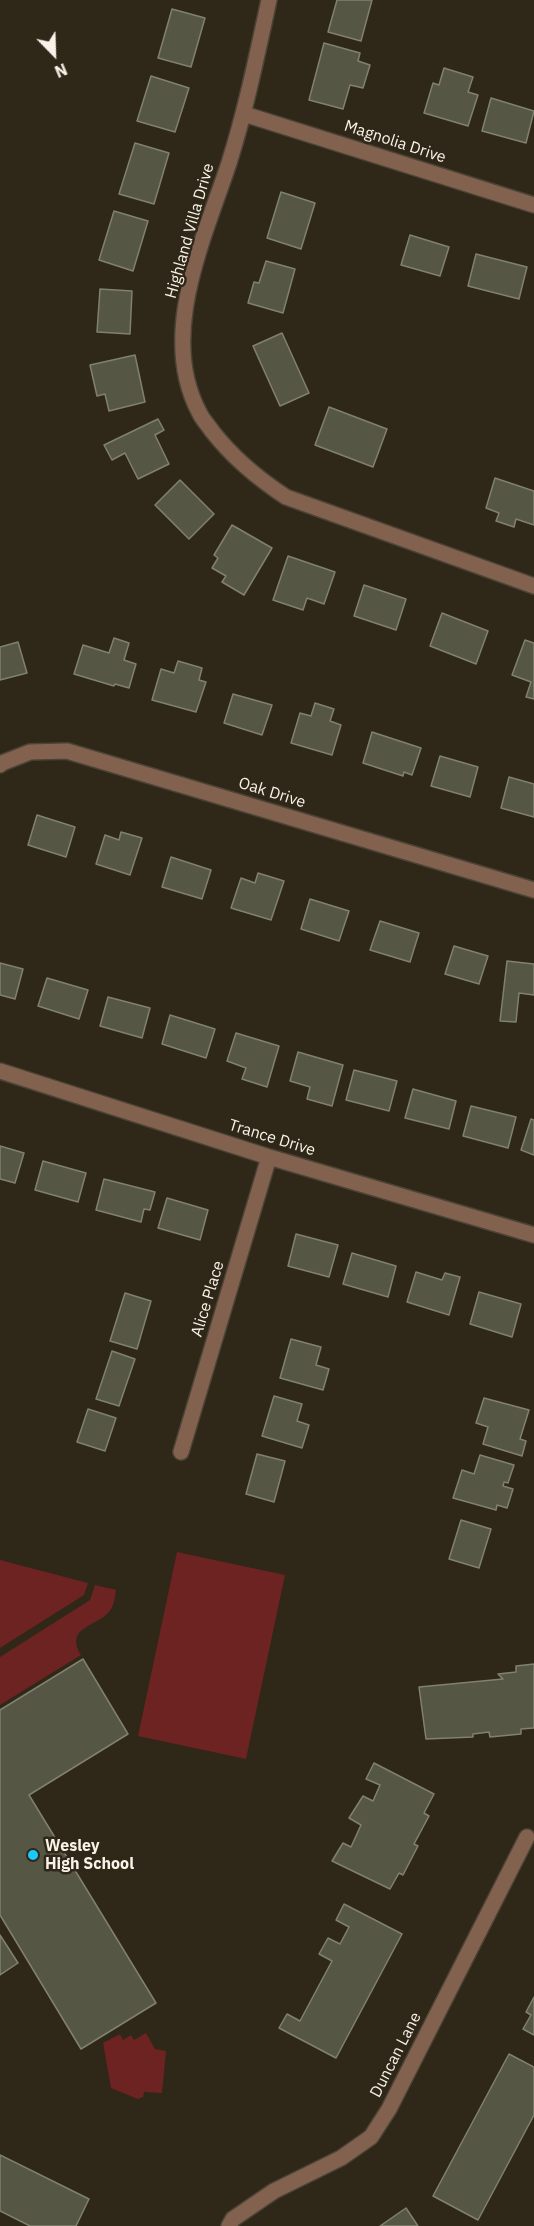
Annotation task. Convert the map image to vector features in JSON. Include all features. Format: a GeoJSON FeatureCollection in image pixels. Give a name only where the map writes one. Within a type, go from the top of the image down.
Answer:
{"type":"FeatureCollection","features":[{"type":"Feature","properties":{"kind":"street","name":"Highland Villa Drive"},"geometry":{"type":"LineString","coordinates":[[269,0],[244,114],[189,287],[182,327],[185,374],[199,413],[230,454],[260,480],[286,497],[534,586]]}},
{"type":"Feature","properties":{"kind":"street","name":"Magnolia Drive"},"geometry":{"type":"LineString","coordinates":[[244,114],[534,206]]}},
{"type":"Feature","properties":{"kind":"street","name":"Oak Drive"},"geometry":{"type":"LineString","coordinates":[[0,765],[30,752],[67,751],[534,890]]}},
{"type":"Feature","properties":{"kind":"street","name":"Trance Drive"},"geometry":{"type":"LineString","coordinates":[[0,1071],[269,1156],[534,1235]]}},
{"type":"Feature","properties":{"kind":"street","name":"Alice Place"},"geometry":{"type":"LineString","coordinates":[[181,1452],[269,1156]]}},
{"type":"Feature","properties":{"kind":"street","name":"Duncan Lane"},"geometry":{"type":"LineString","coordinates":[[229,2226],[233,2219],[274,2191],[341,2157],[371,2137],[394,2098],[527,1837]]}},
{"type":"Feature","properties":{"kind":"shaded area"},"geometry":{"type":"Polygon","coordinates":[[[177,1552],[285,1575],[246,1759],[138,1736],[177,1552]]]}},
{"type":"Feature","properties":{"kind":"shaded area"},"geometry":{"type":"Polygon","coordinates":[[[0,1560],[88,1583],[84,1595],[0,1648],[0,1560]]]}},
{"type":"Feature","properties":{"kind":"shaded area"},"geometry":{"type":"Polygon","coordinates":[[[95,1585],[116,1590],[115,1599],[108,1613],[79,1634],[76,1639],[81,1655],[0,1705],[0,1657],[90,1600],[95,1585]]]}},
{"type":"Feature","properties":{"kind":"shaded area"},"geometry":{"type":"Polygon","coordinates":[[[146,2033],[155,2049],[166,2051],[162,2093],[144,2092],[143,2097],[138,2099],[111,2088],[103,2043],[120,2034],[123,2040],[131,2035],[134,2040],[146,2033]]]}},
{"type":"Feature","properties":{"kind":"building"},"geometry":{"type":"Polygon","coordinates":[[[337,0],[372,0],[361,41],[328,32],[337,0]]]}},
{"type":"Feature","properties":{"kind":"building"},"geometry":{"type":"Polygon","coordinates":[[[172,9],[205,18],[191,67],[158,58],[172,9]]]}},
{"type":"Feature","properties":{"kind":"building"},"geometry":{"type":"Polygon","coordinates":[[[324,43],[360,53],[358,61],[370,65],[363,88],[350,85],[343,109],[309,100],[324,43]]]}},
{"type":"Feature","properties":{"kind":"building"},"geometry":{"type":"Polygon","coordinates":[[[444,68],[473,77],[468,92],[478,95],[468,126],[424,113],[433,83],[439,85],[444,68]]]}},
{"type":"Feature","properties":{"kind":"building"},"geometry":{"type":"Polygon","coordinates":[[[151,76],[189,88],[175,132],[137,121],[151,76]]]}},
{"type":"Feature","properties":{"kind":"building"},"geometry":{"type":"Polygon","coordinates":[[[491,98],[534,111],[526,143],[482,131],[491,98]]]}},
{"type":"Feature","properties":{"kind":"building"},"geometry":{"type":"Polygon","coordinates":[[[135,143],[169,153],[154,204],[119,194],[135,143]]]}},
{"type":"Feature","properties":{"kind":"building"},"geometry":{"type":"Polygon","coordinates":[[[281,192],[315,203],[301,249],[267,238],[281,192]]]}},
{"type":"Feature","properties":{"kind":"building"},"geometry":{"type":"Polygon","coordinates":[[[114,211],[148,221],[133,271],[99,260],[114,211]]]}},
{"type":"Feature","properties":{"kind":"building"},"geometry":{"type":"Polygon","coordinates":[[[410,235],[449,247],[440,276],[401,265],[410,235]]]}},
{"type":"Feature","properties":{"kind":"building"},"geometry":{"type":"Polygon","coordinates":[[[476,254],[527,267],[519,299],[468,286],[476,254]]]}},
{"type":"Feature","properties":{"kind":"building"},"geometry":{"type":"Polygon","coordinates":[[[266,261],[295,269],[283,313],[248,303],[254,282],[259,283],[266,261]]]}},
{"type":"Feature","properties":{"kind":"building"},"geometry":{"type":"Polygon","coordinates":[[[100,289],[132,291],[130,334],[97,332],[100,289]]]}},
{"type":"Feature","properties":{"kind":"building"},"geometry":{"type":"Polygon","coordinates":[[[282,333],[309,393],[280,406],[253,346],[282,333]]]}},
{"type":"Feature","properties":{"kind":"building"},"geometry":{"type":"Polygon","coordinates":[[[135,355],[145,402],[109,411],[105,394],[97,396],[90,365],[135,355]]]}},
{"type":"Feature","properties":{"kind":"building"},"geometry":{"type":"Polygon","coordinates":[[[329,407],[387,429],[373,467],[315,445],[329,407]]]}},
{"type":"Feature","properties":{"kind":"building"},"geometry":{"type":"Polygon","coordinates":[[[158,419],[164,430],[155,435],[169,464],[138,479],[125,453],[112,460],[104,445],[158,419]]]}},
{"type":"Feature","properties":{"kind":"building"},"geometry":{"type":"Polygon","coordinates":[[[495,478],[534,491],[534,525],[516,519],[514,527],[496,521],[499,513],[486,508],[495,478]]]}},
{"type":"Feature","properties":{"kind":"building"},"geometry":{"type":"Polygon","coordinates":[[[180,480],[214,514],[189,539],[155,505],[180,480]]]}},
{"type":"Feature","properties":{"kind":"building"},"geometry":{"type":"Polygon","coordinates":[[[232,525],[272,548],[244,595],[222,582],[226,576],[212,568],[218,558],[214,555],[232,525]]]}},
{"type":"Feature","properties":{"kind":"building"},"geometry":{"type":"Polygon","coordinates":[[[288,556],[335,572],[324,604],[307,598],[303,610],[273,600],[288,556]]]}},
{"type":"Feature","properties":{"kind":"building"},"geometry":{"type":"Polygon","coordinates":[[[364,585],[406,599],[396,630],[354,616],[364,585]]]}},
{"type":"Feature","properties":{"kind":"building"},"geometry":{"type":"Polygon","coordinates":[[[442,613],[488,631],[476,664],[430,646],[442,613]]]}},
{"type":"Feature","properties":{"kind":"building"},"geometry":{"type":"Polygon","coordinates":[[[114,638],[129,643],[124,660],[136,664],[129,688],[74,674],[83,645],[109,653],[114,638]]]}},
{"type":"Feature","properties":{"kind":"building"},"geometry":{"type":"Polygon","coordinates":[[[525,640],[534,643],[534,699],[526,697],[531,682],[512,675],[525,640]]]}},
{"type":"Feature","properties":{"kind":"building"},"geometry":{"type":"Polygon","coordinates":[[[18,642],[27,673],[0,680],[0,647],[18,642]]]}},
{"type":"Feature","properties":{"kind":"building"},"geometry":{"type":"Polygon","coordinates":[[[178,661],[202,668],[199,680],[206,682],[196,712],[152,700],[161,669],[174,673],[178,661]]]}},
{"type":"Feature","properties":{"kind":"building"},"geometry":{"type":"Polygon","coordinates":[[[233,694],[272,705],[262,735],[224,723],[233,694]]]}},
{"type":"Feature","properties":{"kind":"building"},"geometry":{"type":"Polygon","coordinates":[[[315,703],[334,709],[330,721],[341,725],[332,755],[291,743],[300,713],[311,716],[315,703]]]}},
{"type":"Feature","properties":{"kind":"building"},"geometry":{"type":"Polygon","coordinates":[[[372,732],[421,748],[412,775],[404,772],[403,776],[363,763],[372,732]]]}},
{"type":"Feature","properties":{"kind":"building"},"geometry":{"type":"Polygon","coordinates":[[[440,756],[478,767],[470,797],[431,786],[440,756]]]}},
{"type":"Feature","properties":{"kind":"building"},"geometry":{"type":"Polygon","coordinates":[[[509,777],[534,784],[534,817],[501,808],[509,777]]]}},
{"type":"Feature","properties":{"kind":"building"},"geometry":{"type":"Polygon","coordinates":[[[37,815],[75,827],[66,857],[28,845],[37,815]]]}},
{"type":"Feature","properties":{"kind":"building"},"geometry":{"type":"Polygon","coordinates":[[[121,832],[142,838],[130,875],[96,864],[105,835],[119,840],[121,832]]]}},
{"type":"Feature","properties":{"kind":"building"},"geometry":{"type":"Polygon","coordinates":[[[171,857],[211,870],[202,899],[162,887],[171,857]]]}},
{"type":"Feature","properties":{"kind":"building"},"geometry":{"type":"Polygon","coordinates":[[[258,873],[284,881],[271,920],[231,908],[241,878],[255,883],[258,873]]]}},
{"type":"Feature","properties":{"kind":"building"},"geometry":{"type":"Polygon","coordinates":[[[310,899],[349,911],[339,941],[301,929],[310,899]]]}},
{"type":"Feature","properties":{"kind":"building"},"geometry":{"type":"Polygon","coordinates":[[[380,921],[419,933],[410,962],[370,950],[380,921]]]}},
{"type":"Feature","properties":{"kind":"building"},"geometry":{"type":"Polygon","coordinates":[[[454,946],[488,956],[479,984],[445,974],[454,946]]]}},
{"type":"Feature","properties":{"kind":"building"},"geometry":{"type":"Polygon","coordinates":[[[507,961],[534,964],[534,995],[519,993],[516,1022],[500,1021],[507,961]]]}},
{"type":"Feature","properties":{"kind":"building"},"geometry":{"type":"Polygon","coordinates":[[[0,963],[23,969],[15,999],[0,995],[0,963]]]}},
{"type":"Feature","properties":{"kind":"building"},"geometry":{"type":"Polygon","coordinates":[[[47,978],[88,990],[79,1019],[38,1006],[47,978]]]}},
{"type":"Feature","properties":{"kind":"building"},"geometry":{"type":"Polygon","coordinates":[[[108,997],[150,1008],[142,1038],[100,1026],[108,997]]]}},
{"type":"Feature","properties":{"kind":"building"},"geometry":{"type":"Polygon","coordinates":[[[170,1015],[215,1029],[206,1058],[162,1044],[170,1015]]]}},
{"type":"Feature","properties":{"kind":"building"},"geometry":{"type":"Polygon","coordinates":[[[236,1033],[279,1046],[267,1087],[242,1079],[246,1068],[227,1061],[236,1033]]]}},
{"type":"Feature","properties":{"kind":"building"},"geometry":{"type":"Polygon","coordinates":[[[298,1052],[343,1065],[332,1106],[307,1099],[310,1087],[290,1081],[298,1052]]]}},
{"type":"Feature","properties":{"kind":"building"},"geometry":{"type":"Polygon","coordinates":[[[354,1070],[397,1081],[389,1111],[346,1100],[354,1070]]]}},
{"type":"Feature","properties":{"kind":"building"},"geometry":{"type":"Polygon","coordinates":[[[413,1089],[456,1101],[449,1129],[405,1118],[413,1089]]]}},
{"type":"Feature","properties":{"kind":"building"},"geometry":{"type":"Polygon","coordinates":[[[471,1106],[516,1117],[508,1148],[463,1136],[471,1106]]]}},
{"type":"Feature","properties":{"kind":"building"},"geometry":{"type":"Polygon","coordinates":[[[531,1119],[534,1120],[534,1155],[521,1150],[531,1119]]]}},
{"type":"Feature","properties":{"kind":"building"},"geometry":{"type":"Polygon","coordinates":[[[0,1146],[24,1153],[15,1183],[0,1179],[0,1146]]]}},
{"type":"Feature","properties":{"kind":"building"},"geometry":{"type":"Polygon","coordinates":[[[43,1161],[86,1173],[78,1202],[35,1190],[43,1161]]]}},
{"type":"Feature","properties":{"kind":"building"},"geometry":{"type":"Polygon","coordinates":[[[104,1179],[155,1192],[150,1210],[144,1209],[141,1222],[96,1210],[104,1179]]]}},
{"type":"Feature","properties":{"kind":"building"},"geometry":{"type":"Polygon","coordinates":[[[167,1198],[208,1210],[200,1240],[158,1228],[167,1198]]]}},
{"type":"Feature","properties":{"kind":"building"},"geometry":{"type":"Polygon","coordinates":[[[296,1234],[338,1245],[329,1277],[288,1266],[296,1234]]]}},
{"type":"Feature","properties":{"kind":"building"},"geometry":{"type":"Polygon","coordinates":[[[352,1253],[396,1266],[388,1297],[343,1284],[352,1253]]]}},
{"type":"Feature","properties":{"kind":"building"},"geometry":{"type":"Polygon","coordinates":[[[416,1272],[442,1280],[445,1273],[460,1277],[449,1315],[407,1302],[416,1272]]]}},
{"type":"Feature","properties":{"kind":"building"},"geometry":{"type":"Polygon","coordinates":[[[479,1292],[521,1304],[512,1337],[470,1324],[479,1292]]]}},
{"type":"Feature","properties":{"kind":"building"},"geometry":{"type":"Polygon","coordinates":[[[125,1293],[151,1301],[137,1349],[110,1341],[125,1293]]]}},
{"type":"Feature","properties":{"kind":"building"},"geometry":{"type":"Polygon","coordinates":[[[291,1339],[321,1347],[316,1365],[329,1369],[323,1390],[280,1378],[291,1339]]]}},
{"type":"Feature","properties":{"kind":"building"},"geometry":{"type":"Polygon","coordinates":[[[112,1351],[135,1359],[119,1406],[96,1399],[112,1351]]]}},
{"type":"Feature","properties":{"kind":"building"},"geometry":{"type":"Polygon","coordinates":[[[274,1396],[302,1404],[297,1421],[309,1425],[302,1448],[262,1436],[274,1396]]]}},
{"type":"Feature","properties":{"kind":"building"},"geometry":{"type":"Polygon","coordinates":[[[484,1398],[529,1410],[520,1439],[526,1441],[522,1456],[483,1444],[488,1427],[476,1423],[484,1398]]]}},
{"type":"Feature","properties":{"kind":"building"},"geometry":{"type":"Polygon","coordinates":[[[88,1409],[116,1418],[105,1451],[77,1442],[88,1409]]]}},
{"type":"Feature","properties":{"kind":"building"},"geometry":{"type":"Polygon","coordinates":[[[257,1454],[285,1461],[274,1502],[246,1494],[257,1454]]]}},
{"type":"Feature","properties":{"kind":"building"},"geometry":{"type":"Polygon","coordinates":[[[480,1455],[514,1465],[508,1483],[504,1482],[503,1486],[513,1489],[507,1508],[497,1505],[496,1510],[453,1498],[462,1470],[474,1474],[480,1455]]]}},
{"type":"Feature","properties":{"kind":"building"},"geometry":{"type":"Polygon","coordinates":[[[461,1520],[491,1529],[479,1568],[449,1559],[461,1520]]]}},
{"type":"Feature","properties":{"kind":"building","name":"Wesley High School"},"geometry":{"type":"Polygon","coordinates":[[[83,1659],[128,1734],[29,1795],[156,2003],[81,2049],[0,1915],[0,1710],[83,1659]]]}},
{"type":"Feature","properties":{"kind":"building"},"geometry":{"type":"Polygon","coordinates":[[[534,1664],[534,1728],[521,1729],[521,1734],[490,1737],[489,1732],[473,1734],[473,1737],[426,1739],[419,1687],[503,1679],[498,1674],[516,1672],[516,1666],[534,1664]]]}},
{"type":"Feature","properties":{"kind":"building"},"geometry":{"type":"Polygon","coordinates":[[[374,1763],[434,1794],[424,1813],[429,1816],[414,1844],[418,1846],[403,1875],[399,1873],[390,1889],[332,1861],[343,1843],[351,1847],[361,1825],[349,1818],[363,1796],[373,1801],[380,1785],[366,1779],[374,1763]]]}},
{"type":"Feature","properties":{"kind":"building"},"geometry":{"type":"Polygon","coordinates":[[[344,1904],[402,1934],[336,2058],[279,2028],[287,2014],[300,2021],[332,1961],[319,1954],[328,1938],[340,1944],[349,1927],[336,1920],[344,1904]]]}},
{"type":"Feature","properties":{"kind":"building"},"geometry":{"type":"Polygon","coordinates":[[[0,1935],[18,1963],[0,1975],[0,1935]]]}},
{"type":"Feature","properties":{"kind":"building"},"geometry":{"type":"Polygon","coordinates":[[[534,1997],[534,2035],[523,2029],[531,2015],[526,2012],[534,1997]]]}},
{"type":"Feature","properties":{"kind":"building"},"geometry":{"type":"Polygon","coordinates":[[[509,2054],[534,2067],[534,2115],[478,2220],[433,2196],[509,2054]]]}},
{"type":"Feature","properties":{"kind":"building"},"geometry":{"type":"Polygon","coordinates":[[[0,2155],[89,2199],[76,2226],[30,2226],[0,2211],[0,2155]]]}},
{"type":"Feature","properties":{"kind":"building"},"geometry":{"type":"Polygon","coordinates":[[[406,2208],[418,2226],[380,2226],[406,2208]]]}},
{"type":"Feature","properties":{"kind":"place","name":"Wesley High School"},"geometry":{"type":"Point","coordinates":[33,1855]}}]}
